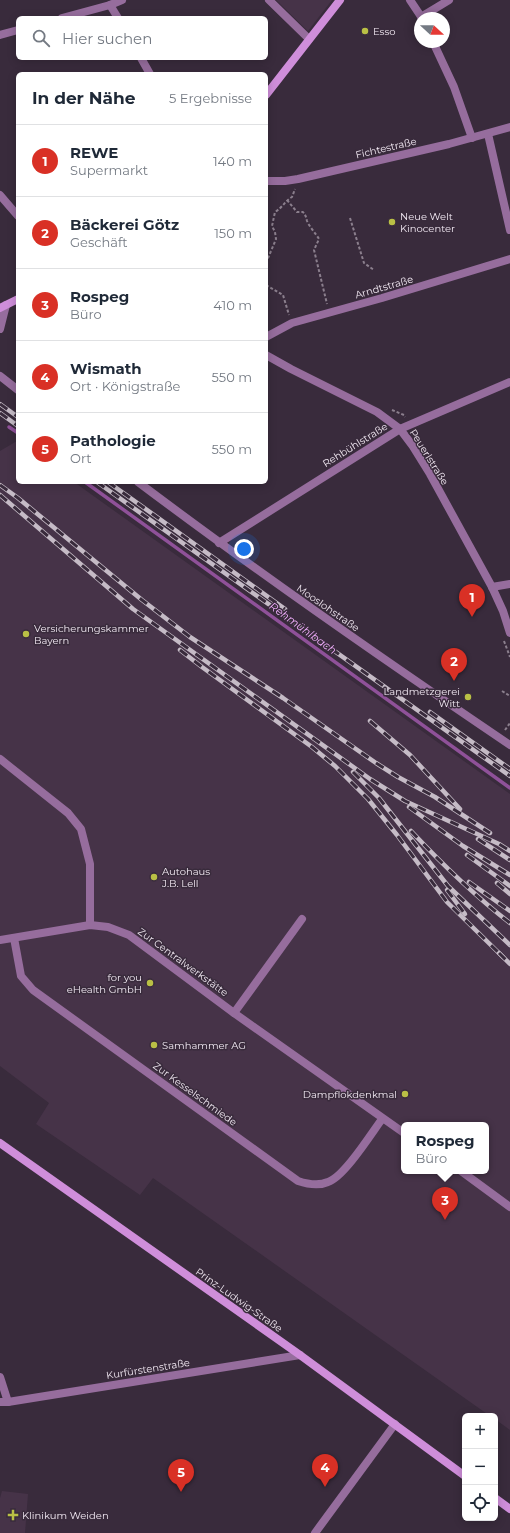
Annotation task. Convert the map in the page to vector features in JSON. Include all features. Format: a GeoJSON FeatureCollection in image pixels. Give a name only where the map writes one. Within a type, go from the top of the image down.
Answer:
{"type":"FeatureCollection","features":[{"type":"Feature","properties":{"kind":"main road"},"geometry":{"type":"LineString","coordinates":[[268,92],[340,0]]}},
{"type":"Feature","properties":{"kind":"main road"},"geometry":{"type":"LineString","coordinates":[[3,307],[16,300]]}},
{"type":"Feature","properties":{"kind":"main road","name":"Prinz-Ludwig-Straße"},"geometry":{"type":"LineString","coordinates":[[0,1143],[300,1355],[462,1474]]}},
{"type":"Feature","properties":{"kind":"main road"},"geometry":{"type":"LineString","coordinates":[[498,1500],[510,1509]]}},
{"type":"Feature","properties":{"kind":"street"},"geometry":{"type":"LineString","coordinates":[[69,16],[110,5],[122,0]]}},
{"type":"Feature","properties":{"kind":"street"},"geometry":{"type":"LineString","coordinates":[[269,0],[309,40]]}},
{"type":"Feature","properties":{"kind":"street"},"geometry":{"type":"LineString","coordinates":[[410,0],[418,12]]}},
{"type":"Feature","properties":{"kind":"street"},"geometry":{"type":"LineString","coordinates":[[430,12],[449,0]]}},
{"type":"Feature","properties":{"kind":"street"},"geometry":{"type":"LineString","coordinates":[[110,5],[117,16]]}},
{"type":"Feature","properties":{"kind":"street"},"geometry":{"type":"LineString","coordinates":[[0,35],[16,31]]}},
{"type":"Feature","properties":{"kind":"street"},"geometry":{"type":"LineString","coordinates":[[436,48],[454,87],[472,138]]}},
{"type":"Feature","properties":{"kind":"street"},"geometry":{"type":"LineString","coordinates":[[142,60],[149,72]]}},
{"type":"Feature","properties":{"kind":"street","name":"Fichtestraße"},"geometry":{"type":"LineString","coordinates":[[268,181],[298,179],[472,138],[510,127]]}},
{"type":"Feature","properties":{"kind":"street"},"geometry":{"type":"LineString","coordinates":[[488,134],[510,230]]}},
{"type":"Feature","properties":{"kind":"street"},"geometry":{"type":"LineString","coordinates":[[0,195],[16,214]]}},
{"type":"Feature","properties":{"kind":"street","name":"Arndtstraße"},"geometry":{"type":"LineString","coordinates":[[268,336],[292,323],[510,259]]}},
{"type":"Feature","properties":{"kind":"street"},"geometry":{"type":"LineString","coordinates":[[0,329],[3,307]]}},
{"type":"Feature","properties":{"kind":"street","name":"Peuerlstraße"},"geometry":{"type":"LineString","coordinates":[[268,355],[291,369],[376,412],[400,428],[430,474],[492,587],[503,611],[510,633]]}},
{"type":"Feature","properties":{"kind":"street"},"geometry":{"type":"LineString","coordinates":[[0,376],[16,388]]}},
{"type":"Feature","properties":{"kind":"street","name":"Rehbühlstraße"},"geometry":{"type":"LineString","coordinates":[[219,543],[400,428],[510,382]]}},
{"type":"Feature","properties":{"kind":"street","name":"Mooslohstraße"},"geometry":{"type":"LineString","coordinates":[[141,484],[219,543],[403,673],[510,745]]}},
{"type":"Feature","properties":{"kind":"street"},"geometry":{"type":"LineString","coordinates":[[492,587],[510,584]]}},
{"type":"Feature","properties":{"kind":"street"},"geometry":{"type":"LineString","coordinates":[[0,759],[68,813],[81,830],[90,864],[90,925]]}},
{"type":"Feature","properties":{"kind":"street"},"geometry":{"type":"LineString","coordinates":[[234,1013],[302,919]]}},
{"type":"Feature","properties":{"kind":"street","name":"Zur Centralwerkstätte"},"geometry":{"type":"LineString","coordinates":[[0,940],[90,925],[108,927],[129,935],[234,1013],[401,1131]]}},
{"type":"Feature","properties":{"kind":"street","name":"Zur Kesselschmiede"},"geometry":{"type":"LineString","coordinates":[[14,938],[22,976],[33,990],[298,1180],[307,1184],[328,1182],[340,1175],[382,1119]]}},
{"type":"Feature","properties":{"kind":"street"},"geometry":{"type":"LineString","coordinates":[[464,1174],[510,1207]]}},
{"type":"Feature","properties":{"kind":"street","name":"Kurfürstenstraße"},"geometry":{"type":"LineString","coordinates":[[4,1402],[300,1355]]}},
{"type":"Feature","properties":{"kind":"street"},"geometry":{"type":"LineString","coordinates":[[0,1376],[4,1402]]}},
{"type":"Feature","properties":{"kind":"street"},"geometry":{"type":"LineString","coordinates":[[315,1533],[395,1424]]}},
{"type":"Feature","properties":{"kind":"path"},"geometry":{"type":"LineString","coordinates":[[268,259],[276,239],[272,226],[275,212],[283,207],[286,200],[292,197],[298,179]]}},
{"type":"Feature","properties":{"kind":"path"},"geometry":{"type":"LineString","coordinates":[[286,200],[297,212],[303,212],[307,216],[308,223],[319,239],[314,250],[330,313]]}},
{"type":"Feature","properties":{"kind":"path"},"geometry":{"type":"LineString","coordinates":[[350,218],[364,263],[374,270]]}},
{"type":"Feature","properties":{"kind":"path"},"geometry":{"type":"LineString","coordinates":[[268,287],[282,295],[292,323]]}},
{"type":"Feature","properties":{"kind":"path"},"geometry":{"type":"LineString","coordinates":[[502,691],[510,696]]}},
{"type":"Feature","properties":{"kind":"shaded area"},"geometry":{"type":"Polygon","coordinates":[[[276,0],[332,0],[308,31],[276,0]]]}},
{"type":"Feature","properties":{"kind":"shaded area"},"geometry":{"type":"Polygon","coordinates":[[[16,442],[16,484],[77,484],[510,794],[510,1430],[498,1421],[498,1413],[486,1413],[153,1178],[140,1195],[36,1124],[49,1103],[0,1066],[0,451],[16,442]]]}},
{"type":"Feature","properties":{"kind":"shaded area","name":"Klinikum Weiden"},"geometry":{"type":"Polygon","coordinates":[[[2,1491],[28,1494],[25,1533],[0,1533],[0,1498],[2,1491]]]}},
{"type":"Feature","properties":{"kind":"waterway","name":"Rehmühlbach"},"geometry":{"type":"LineString","coordinates":[[9,427],[16,432]]}},
{"type":"Feature","properties":{"kind":"waterway","name":"Rehmühlbach"},"geometry":{"type":"LineString","coordinates":[[88,484],[510,788]]}},
{"type":"Feature","properties":{"kind":"railway"},"geometry":{"type":"LineString","coordinates":[[0,404],[16,416]]}},
{"type":"Feature","properties":{"kind":"railway"},"geometry":{"type":"LineString","coordinates":[[0,413],[16,425]]}},
{"type":"Feature","properties":{"kind":"railway"},"geometry":{"type":"LineString","coordinates":[[100,484],[510,776]]}},
{"type":"Feature","properties":{"kind":"railway"},"geometry":{"type":"LineString","coordinates":[[111,484],[285,609]]}},
{"type":"Feature","properties":{"kind":"railway"},"geometry":{"type":"LineString","coordinates":[[0,485],[190,637],[283,698],[376,763],[435,797],[490,833]]}},
{"type":"Feature","properties":{"kind":"railway"},"geometry":{"type":"LineString","coordinates":[[0,495],[133,609],[370,779],[405,801],[499,844],[510,851]]}},
{"type":"Feature","properties":{"kind":"railway"},"geometry":{"type":"LineString","coordinates":[[180,650],[312,747],[335,766],[368,799],[447,902],[503,957]]}},
{"type":"Feature","properties":{"kind":"railway"},"geometry":{"type":"LineString","coordinates":[[430,712],[510,769]]}},
{"type":"Feature","properties":{"kind":"railway"},"geometry":{"type":"LineString","coordinates":[[370,721],[410,755],[460,809]]}},
{"type":"Feature","properties":{"kind":"railway"},"geometry":{"type":"LineString","coordinates":[[353,772],[379,798],[448,886],[510,945]]}},
{"type":"Feature","properties":{"kind":"railway"},"geometry":{"type":"LineString","coordinates":[[409,807],[463,846],[510,875]]}},
{"type":"Feature","properties":{"kind":"railway"},"geometry":{"type":"LineString","coordinates":[[411,831],[459,879],[510,923]]}},
{"type":"Feature","properties":{"kind":"railway"},"geometry":{"type":"LineString","coordinates":[[478,839],[510,860]]}},
{"type":"Feature","properties":{"kind":"railway"},"geometry":{"type":"LineString","coordinates":[[467,855],[510,886]]}},
{"type":"Feature","properties":{"kind":"railway"},"geometry":{"type":"LineString","coordinates":[[469,882],[510,911]]}},
{"type":"Feature","properties":{"kind":"railway"},"geometry":{"type":"LineString","coordinates":[[497,883],[510,894]]}},
{"type":"Feature","properties":{"kind":"railway"},"geometry":{"type":"LineString","coordinates":[[447,890],[465,914]]}},
{"type":"Feature","properties":{"kind":"railway"},"geometry":{"type":"LineString","coordinates":[[499,953],[510,964]]}},
{"type":"Feature","properties":{"kind":"place","name":"Esso"},"geometry":{"type":"Point","coordinates":[365,31]}},
{"type":"Feature","properties":{"kind":"place","name":"Neue Welt Kinocenter"},"geometry":{"type":"Point","coordinates":[392,222]}},
{"type":"Feature","properties":{"kind":"place","name":"REWE"},"geometry":{"type":"Point","coordinates":[472,617]}},
{"type":"Feature","properties":{"kind":"place","name":"Versicherungskammer Bayern"},"geometry":{"type":"Point","coordinates":[26,634]}},
{"type":"Feature","properties":{"kind":"place","name":"Bäckerei Götz"},"geometry":{"type":"Point","coordinates":[454,681]}},
{"type":"Feature","properties":{"kind":"place","name":"Landmetzgerei Witt"},"geometry":{"type":"Point","coordinates":[468,697]}},
{"type":"Feature","properties":{"kind":"place","name":"Autohaus J.B. Lell"},"geometry":{"type":"Point","coordinates":[154,877]}},
{"type":"Feature","properties":{"kind":"place","name":"for you eHealth GmbH"},"geometry":{"type":"Point","coordinates":[150,983]}},
{"type":"Feature","properties":{"kind":"place","name":"Samhammer AG"},"geometry":{"type":"Point","coordinates":[154,1045]}},
{"type":"Feature","properties":{"kind":"place","name":"Dampflokdenkmal"},"geometry":{"type":"Point","coordinates":[405,1094]}},
{"type":"Feature","properties":{"kind":"place","name":"Rospeg"},"geometry":{"type":"Point","coordinates":[445,1220]}},
{"type":"Feature","properties":{"kind":"place","name":"Wismath"},"geometry":{"type":"Point","coordinates":[325,1487]}},
{"type":"Feature","properties":{"kind":"place","name":"Pathologie"},"geometry":{"type":"Point","coordinates":[181,1492]}},
{"type":"Feature","properties":{"kind":"place","name":"Klinikum Weiden"},"geometry":{"type":"Point","coordinates":[13,1515]}}]}
